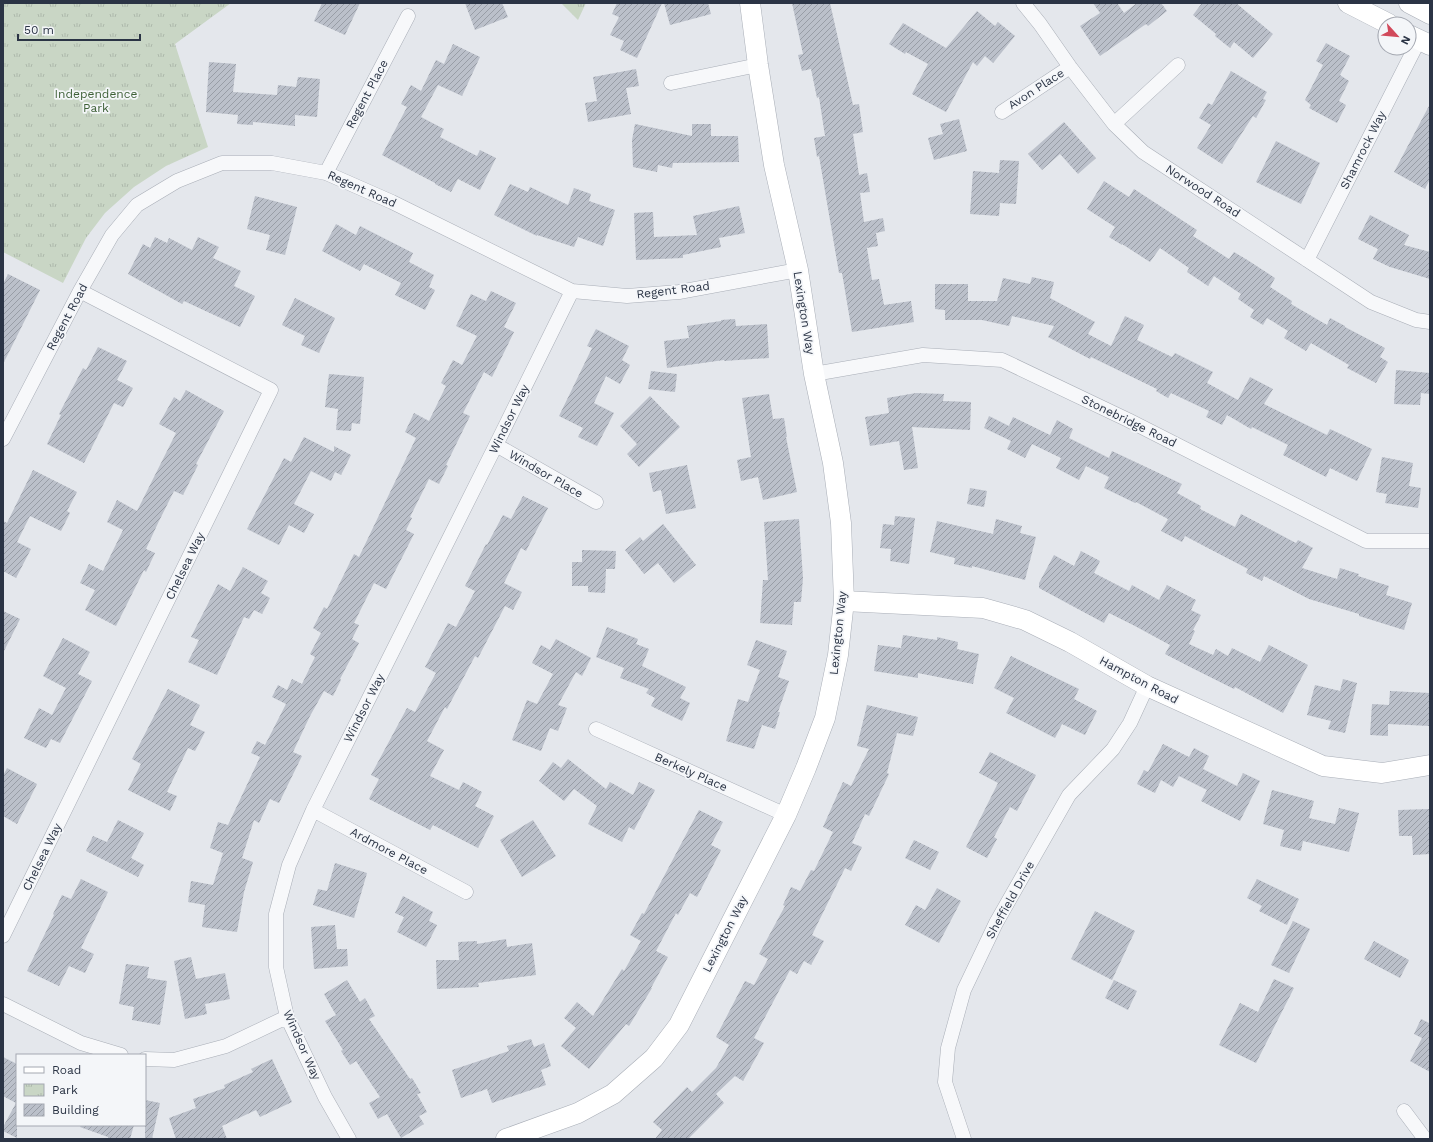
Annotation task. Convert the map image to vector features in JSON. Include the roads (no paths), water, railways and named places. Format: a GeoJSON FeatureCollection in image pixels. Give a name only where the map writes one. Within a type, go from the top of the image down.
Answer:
{"type":"FeatureCollection","features":[{"type":"Feature","properties":{"kind":"street","name":"Lexington Way"},"geometry":{"type":"LineString","coordinates":[[508,1139],[578,1113],[613,1094],[654,1058],[679,1025],[786,815],[825,718],[838,655],[844,601],[841,523],[833,464],[814,374],[798,270],[774,165],[758,66],[750,3]]}},
{"type":"Feature","properties":{"kind":"street","name":"Norwood Road"},"geometry":{"type":"LineString","coordinates":[[1023,3],[1114,124],[1143,152],[1371,302],[1416,320],[1430,322]]}},
{"type":"Feature","properties":{"kind":"street"},"geometry":{"type":"LineString","coordinates":[[1348,3],[1377,18]]}},
{"type":"Feature","properties":{"kind":"street"},"geometry":{"type":"LineString","coordinates":[[1409,3],[1430,14]]}},
{"type":"Feature","properties":{"kind":"street","name":"Regent Place"},"geometry":{"type":"LineString","coordinates":[[326,172],[408,16]]}},
{"type":"Feature","properties":{"kind":"street","name":"Shamrock Way"},"geometry":{"type":"LineString","coordinates":[[1307,260],[1419,40]]}},
{"type":"Feature","properties":{"kind":"street"},"geometry":{"type":"LineString","coordinates":[[671,83],[758,66]]}},
{"type":"Feature","properties":{"kind":"street"},"geometry":{"type":"LineString","coordinates":[[1114,124],[1178,66]]}},
{"type":"Feature","properties":{"kind":"street","name":"Avon Place"},"geometry":{"type":"LineString","coordinates":[[1002,112],[1070,67]]}},
{"type":"Feature","properties":{"kind":"street","name":"Regent Road"},"geometry":{"type":"LineString","coordinates":[[3,439],[80,291],[112,235],[137,205],[177,181],[222,163],[272,163],[326,172],[392,202],[572,291],[627,296],[679,292],[798,270]]}},
{"type":"Feature","properties":{"kind":"street","name":"Chelsea Way"},"geometry":{"type":"LineString","coordinates":[[3,936],[271,390],[80,291]]}},
{"type":"Feature","properties":{"kind":"street","name":"Windsor Way"},"geometry":{"type":"LineString","coordinates":[[349,1139],[325,1097],[287,1017],[276,968],[276,914],[289,865],[313,810],[572,291]]}},
{"type":"Feature","properties":{"kind":"street","name":"Stonebridge Road"},"geometry":{"type":"LineString","coordinates":[[814,374],[923,355],[1002,360],[1128,420],[1366,542],[1430,541]]}},
{"type":"Feature","properties":{"kind":"street","name":"Windsor Place"},"geometry":{"type":"LineString","coordinates":[[496,445],[596,502]]}},
{"type":"Feature","properties":{"kind":"street","name":"Hampton Road"},"geometry":{"type":"LineString","coordinates":[[844,601],[983,608],[1025,620],[1070,642],[1147,686],[1323,766],[1382,773],[1430,764]]}},
{"type":"Feature","properties":{"kind":"street","name":"Sheffield Drive"},"geometry":{"type":"LineString","coordinates":[[964,1139],[945,1082],[948,1048],[964,990],[996,923],[1069,795],[1113,749],[1130,723],[1147,686]]}},
{"type":"Feature","properties":{"kind":"street","name":"Berkely Place"},"geometry":{"type":"LineString","coordinates":[[596,729],[786,815]]}},
{"type":"Feature","properties":{"kind":"street","name":"Ardmore Place"},"geometry":{"type":"LineString","coordinates":[[313,810],[466,892]]}},
{"type":"Feature","properties":{"kind":"street"},"geometry":{"type":"LineString","coordinates":[[3,1004],[80,1043],[118,1054]]}},
{"type":"Feature","properties":{"kind":"street"},"geometry":{"type":"LineString","coordinates":[[146,1059],[174,1060],[226,1046],[287,1017]]}},
{"type":"Feature","properties":{"kind":"street"},"geometry":{"type":"LineString","coordinates":[[1404,1111],[1425,1139]]}},
{"type":"Feature","properties":{"kind":"park label","name":"Independence Park"},"geometry":{"type":"Point","coordinates":[96,101]}}]}
